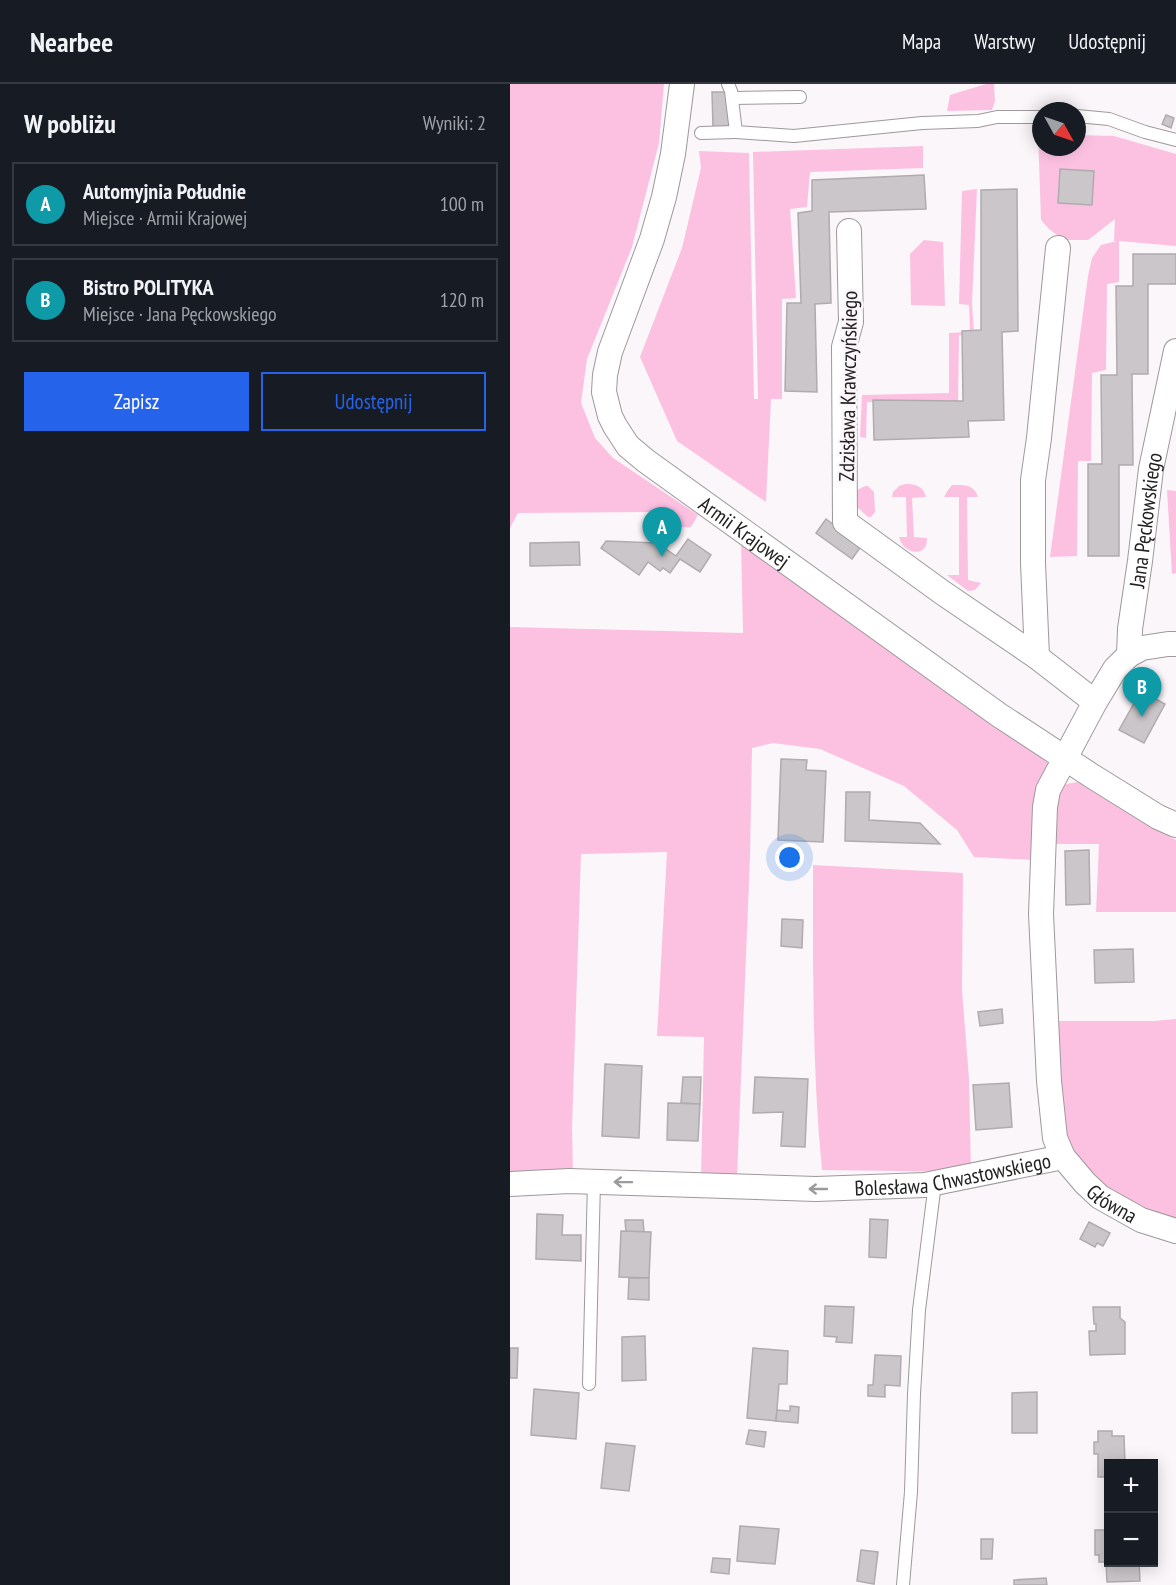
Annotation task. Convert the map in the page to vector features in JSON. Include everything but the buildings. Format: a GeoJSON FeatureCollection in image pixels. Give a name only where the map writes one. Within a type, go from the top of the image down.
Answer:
{"type":"FeatureCollection","features":[{"type":"Feature","properties":{"kind":"street","name":"Armii Krajowej"},"geometry":{"type":"LineString","coordinates":[[682,84],[673,154],[664,197],[652,239],[606,363],[604,392],[610,416],[628,446],[999,715],[1148,811],[1176,825]]}},
{"type":"Feature","properties":{"kind":"street","name":"Zdzisława Krawczyńskiego"},"geometry":{"type":"LineString","coordinates":[[849,231],[851,322],[844,347],[845,522],[1037,657],[1095,702]]}},
{"type":"Feature","properties":{"kind":"street"},"geometry":{"type":"LineString","coordinates":[[1037,657],[1033,563],[1033,480],[1058,248]]}},
{"type":"Feature","properties":{"kind":"street","name":"Jana Pęckowskiego"},"geometry":{"type":"LineString","coordinates":[[1129,655],[1130,629],[1150,469],[1176,351]]}},
{"type":"Feature","properties":{"kind":"street"},"geometry":{"type":"LineString","coordinates":[[1065,758],[1114,669],[1129,655],[1142,648],[1176,644]]}},
{"type":"Feature","properties":{"kind":"street","name":"Bolesława Chwastowskiego"},"geometry":{"type":"LineString","coordinates":[[510,1184],[594,1182],[816,1189],[925,1185],[1063,1157],[1055,1138],[1049,1081],[1041,914],[1045,807],[1048,790],[1065,758]]}},
{"type":"Feature","properties":{"kind":"street","name":"Główna"},"geometry":{"type":"LineString","coordinates":[[1063,1157],[1100,1197],[1141,1220],[1176,1232]]}},
{"type":"Feature","properties":{"kind":"lane"},"geometry":{"type":"LineString","coordinates":[[728,84],[731,91],[736,132]]}},
{"type":"Feature","properties":{"kind":"lane"},"geometry":{"type":"LineString","coordinates":[[732,98],[800,97]]}},
{"type":"Feature","properties":{"kind":"lane"},"geometry":{"type":"LineString","coordinates":[[701,133],[736,132],[794,136],[922,123],[978,121],[997,117],[1032,117]]}},
{"type":"Feature","properties":{"kind":"lane"},"geometry":{"type":"LineString","coordinates":[[1086,118],[1109,119],[1176,140]]}},
{"type":"Feature","properties":{"kind":"lane"},"geometry":{"type":"LineString","coordinates":[[589,1384],[594,1182]]}},
{"type":"Feature","properties":{"kind":"lane"},"geometry":{"type":"LineString","coordinates":[[903,1585],[911,1492],[919,1310],[935,1183]]}},
{"type":"Feature","properties":{"kind":"shaded area"},"geometry":{"type":"Polygon","coordinates":[[[510,84],[664,84],[659,143],[632,247],[587,359],[581,403],[595,438],[613,458],[698,515],[691,527],[651,528],[650,512],[518,513],[510,528],[510,84]]]}},
{"type":"Feature","properties":{"kind":"shaded area"},"geometry":{"type":"Polygon","coordinates":[[[986,84],[994,84],[995,101],[992,110],[947,111],[950,95],[986,84]]]}},
{"type":"Feature","properties":{"kind":"shaded area"},"geometry":{"type":"Polygon","coordinates":[[[1086,135],[1114,136],[1176,154],[1176,246],[1119,241],[1119,282],[1107,284],[1106,370],[1092,373],[1091,461],[1078,461],[1077,556],[1050,557],[1088,276],[1092,258],[1101,245],[1117,241],[1114,241],[1115,219],[1088,240],[1064,240],[1041,220],[1039,156],[1086,156],[1086,135]]]}},
{"type":"Feature","properties":{"kind":"shaded area"},"geometry":{"type":"Polygon","coordinates":[[[923,146],[923,168],[810,172],[807,207],[790,209],[796,298],[782,299],[782,399],[771,399],[766,502],[677,441],[640,357],[682,248],[701,168],[699,151],[749,153],[754,399],[758,399],[753,152],[923,146]]]}},
{"type":"Feature","properties":{"kind":"shaded area"},"geometry":{"type":"Polygon","coordinates":[[[977,189],[972,303],[974,334],[959,335],[958,401],[867,402],[866,438],[860,437],[862,395],[949,393],[949,333],[970,332],[969,305],[959,304],[962,191],[977,189]]]}},
{"type":"Feature","properties":{"kind":"shaded area"},"geometry":{"type":"Polygon","coordinates":[[[924,240],[943,242],[945,306],[911,305],[910,254],[924,240]]]}},
{"type":"Feature","properties":{"kind":"shaded area"},"geometry":{"type":"Polygon","coordinates":[[[905,484],[918,486],[926,497],[912,498],[914,537],[927,538],[924,549],[915,552],[905,548],[899,537],[907,537],[906,497],[892,497],[893,492],[899,486],[905,484]]]}},
{"type":"Feature","properties":{"kind":"shaded area"},"geometry":{"type":"Polygon","coordinates":[[[952,485],[971,487],[978,497],[967,497],[968,580],[981,583],[975,590],[968,591],[947,575],[959,575],[959,497],[944,497],[952,485]]]}},
{"type":"Feature","properties":{"kind":"shaded area"},"geometry":{"type":"Polygon","coordinates":[[[865,486],[874,492],[875,512],[871,517],[857,507],[855,495],[857,490],[865,486]]]}},
{"type":"Feature","properties":{"kind":"shaded area"},"geometry":{"type":"Polygon","coordinates":[[[1167,490],[1176,491],[1176,573],[1172,574],[1167,490]]]}},
{"type":"Feature","properties":{"kind":"shaded area"},"geometry":{"type":"Polygon","coordinates":[[[741,543],[1048,763],[1035,795],[1034,860],[974,857],[957,830],[904,786],[820,749],[773,743],[752,748],[750,857],[737,1177],[701,1178],[704,1037],[657,1036],[667,852],[581,854],[572,1128],[573,1173],[510,1176],[510,627],[743,633],[741,543]]]}},
{"type":"Feature","properties":{"kind":"shaded area"},"geometry":{"type":"Polygon","coordinates":[[[1078,782],[1176,840],[1176,912],[1096,912],[1099,844],[1056,844],[1056,805],[1059,790],[1066,784],[1078,782]]]}},
{"type":"Feature","properties":{"kind":"shaded area"},"geometry":{"type":"Polygon","coordinates":[[[813,865],[963,873],[962,990],[969,1079],[971,1172],[822,1170],[815,1056],[813,865]]]}},
{"type":"Feature","properties":{"kind":"shaded area"},"geometry":{"type":"Polygon","coordinates":[[[1176,1019],[1176,1223],[1119,1200],[1065,1146],[1056,1021],[1176,1019]]]}},
{"type":"Feature","properties":{"kind":"place","name":"Automyjnia Południe"},"geometry":{"type":"Point","coordinates":[662,557]}},
{"type":"Feature","properties":{"kind":"place","name":"Bistro POLITYKA"},"geometry":{"type":"Point","coordinates":[1142,717]}}]}
